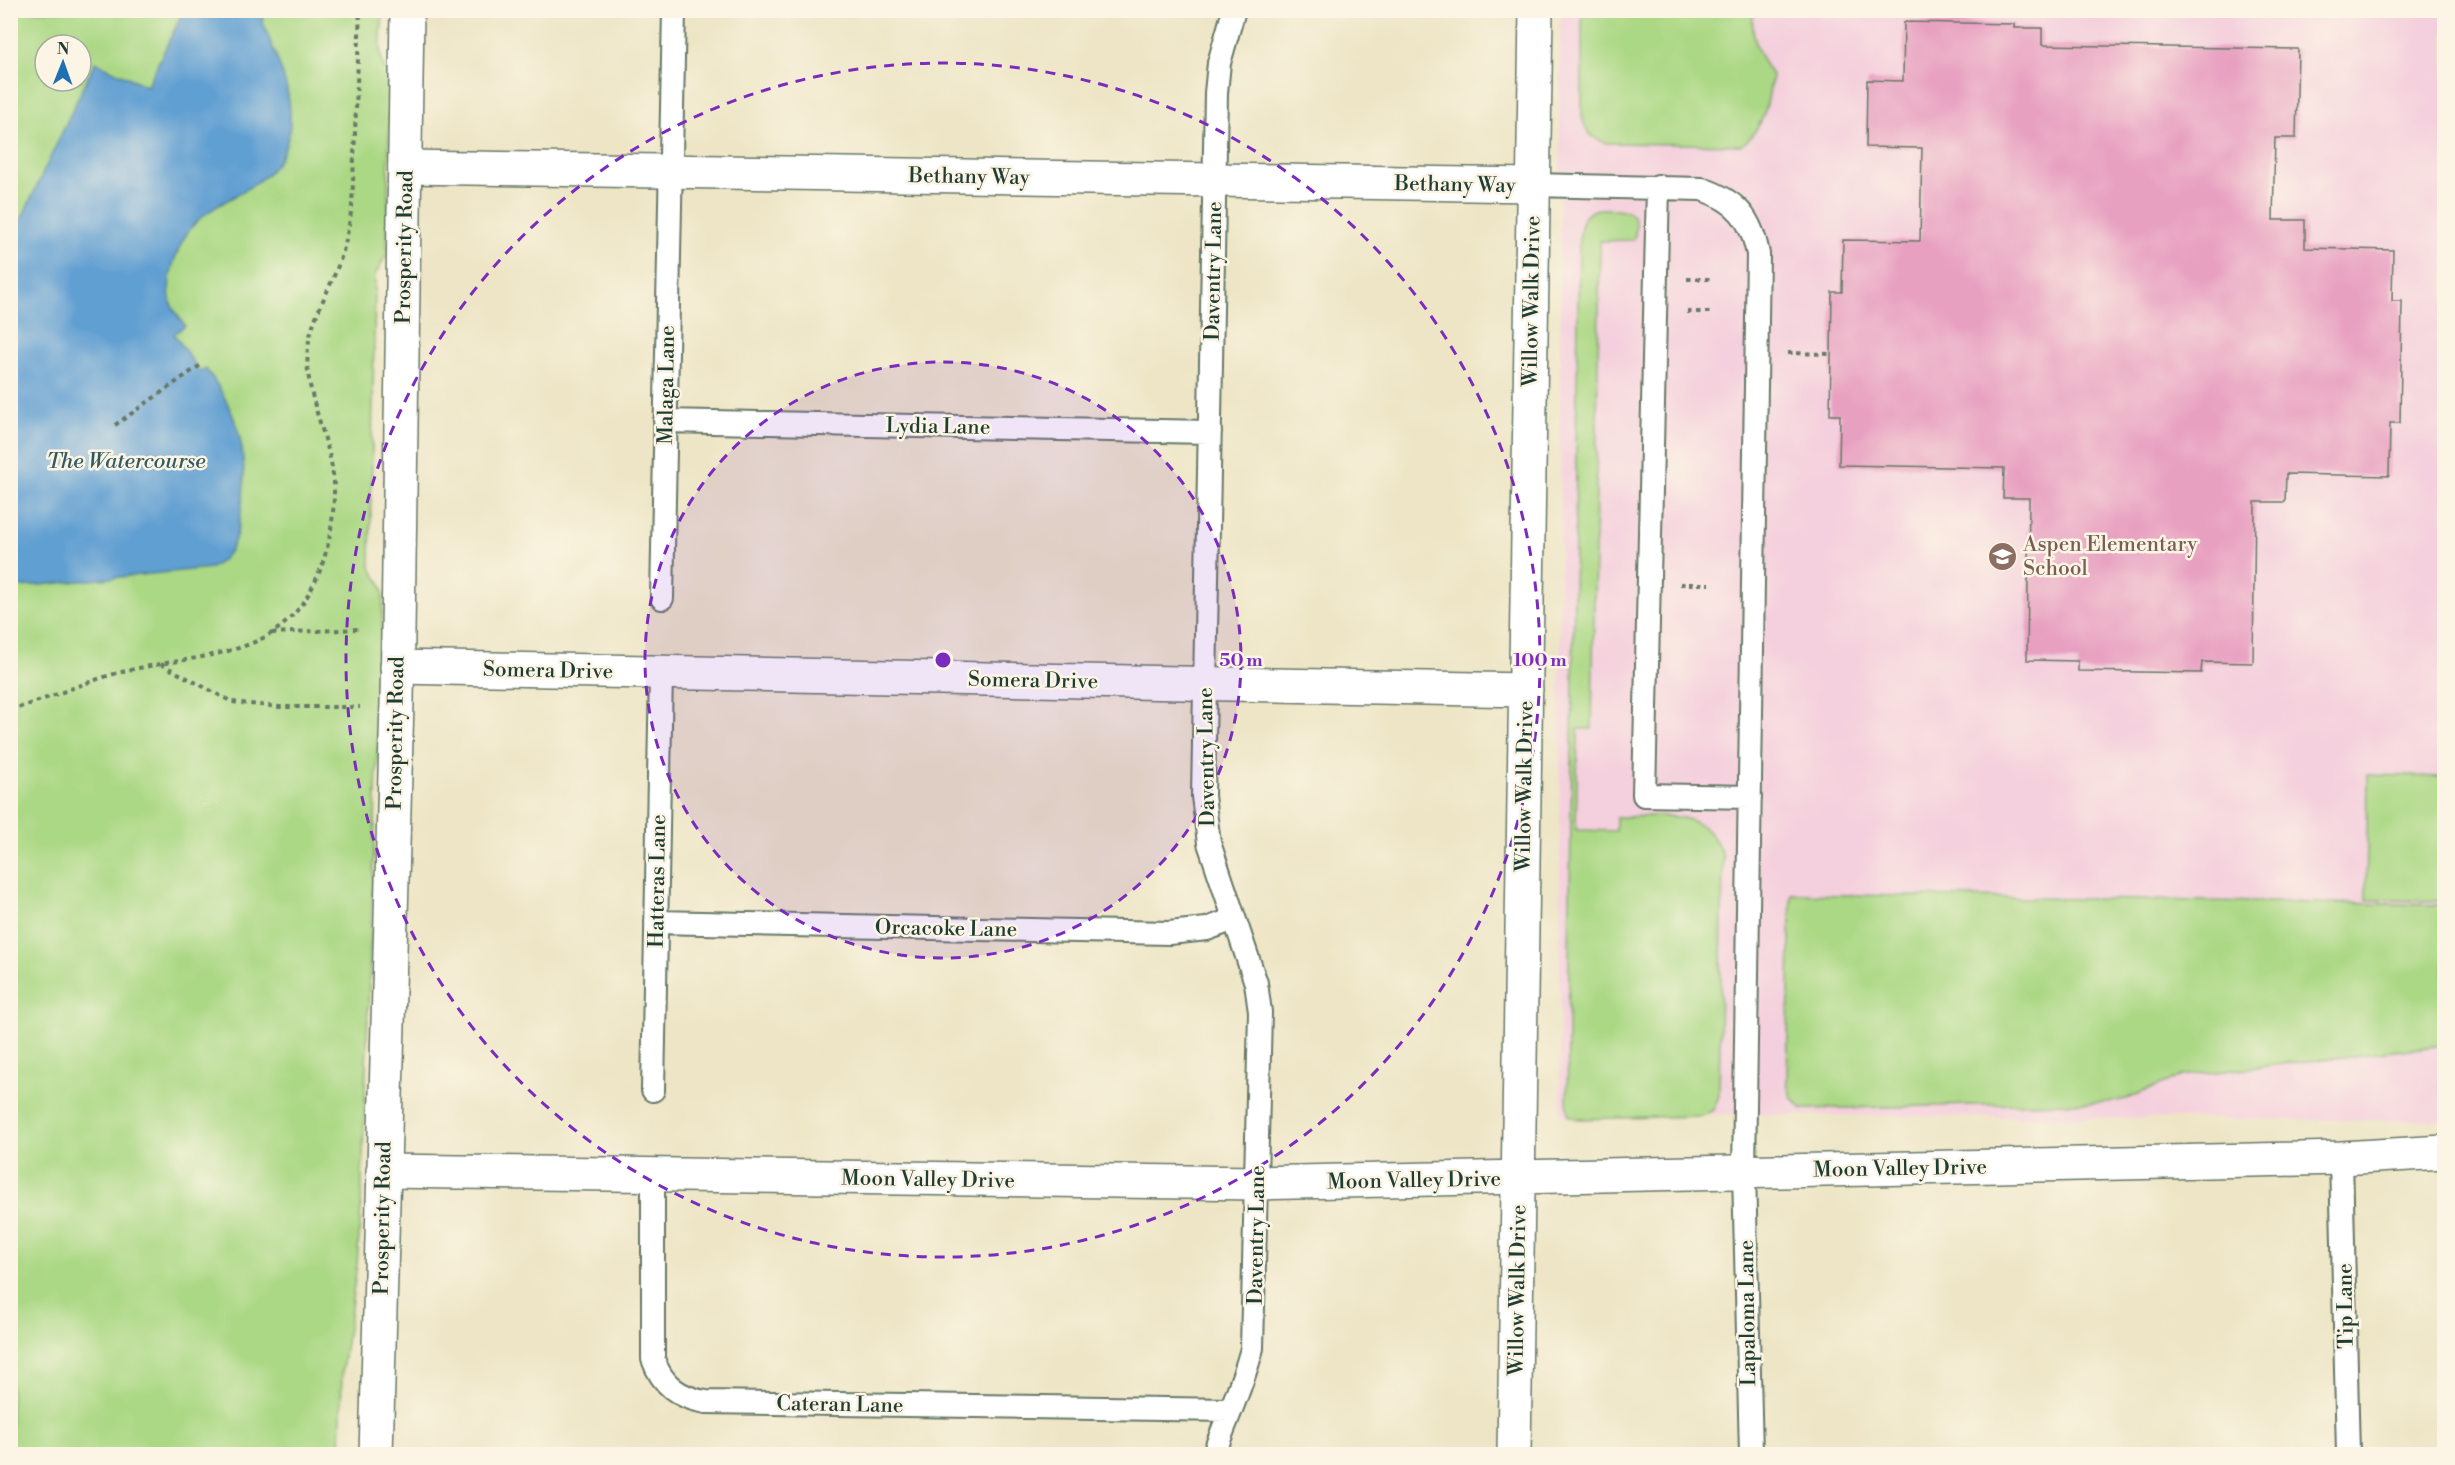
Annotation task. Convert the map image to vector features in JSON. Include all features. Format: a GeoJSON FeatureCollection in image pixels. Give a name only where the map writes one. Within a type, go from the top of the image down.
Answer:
{"type":"FeatureCollection","features":[{"type":"Feature","properties":{"kind":"street","name":"Prosperity Road"},"geometry":{"type":"LineString","coordinates":[[376,1455],[397,667],[408,10]]}},
{"type":"Feature","properties":{"kind":"street","name":"Willow Walk Drive"},"geometry":{"type":"LineString","coordinates":[[1515,1455],[1536,10]]}},
{"type":"Feature","properties":{"kind":"street","name":"Bethany Way"},"geometry":{"type":"LineString","coordinates":[[405,166],[1533,185]]}},
{"type":"Feature","properties":{"kind":"street","name":"Somera Drive"},"geometry":{"type":"LineString","coordinates":[[397,667],[1526,690]]}},
{"type":"Feature","properties":{"kind":"street","name":"Moon Valley Drive"},"geometry":{"type":"LineString","coordinates":[[383,1172],[1257,1183],[2341,1158],[2445,1152]]}},
{"type":"Feature","properties":{"kind":"lane","name":"Malaga Lane"},"geometry":{"type":"LineString","coordinates":[[662,598],[674,10]]}},
{"type":"Feature","properties":{"kind":"lane","name":"Daventry Lane"},"geometry":{"type":"LineString","coordinates":[[1214,1455],[1240,1389],[1252,1348],[1257,1183],[1259,997],[1205,827],[1203,796],[1219,63],[1234,10]]}},
{"type":"Feature","properties":{"kind":"lane","name":"Lapaloma Lane"},"geometry":{"type":"LineString","coordinates":[[1533,185],[1658,186],[1702,189],[1719,195],[1735,206],[1747,219],[1755,236],[1758,254],[1744,1172],[1750,1455]]}},
{"type":"Feature","properties":{"kind":"lane"},"geometry":{"type":"LineString","coordinates":[[1658,186],[1644,795],[1750,797]]}},
{"type":"Feature","properties":{"kind":"lane","name":"Lydia Lane"},"geometry":{"type":"LineString","coordinates":[[665,421],[1210,432]]}},
{"type":"Feature","properties":{"kind":"lane","name":"Hatteras Lane"},"geometry":{"type":"LineString","coordinates":[[653,1090],[661,673]]}},
{"type":"Feature","properties":{"kind":"lane","name":"Orcacoke Lane"},"geometry":{"type":"LineString","coordinates":[[656,922],[1169,933],[1207,929],[1234,919]]}},
{"type":"Feature","properties":{"kind":"lane","name":"Tip Lane"},"geometry":{"type":"LineString","coordinates":[[2341,1158],[2348,1455]]}},
{"type":"Feature","properties":{"kind":"lane","name":"Cateran Lane"},"geometry":{"type":"LineString","coordinates":[[653,1176],[653,1359],[665,1382],[677,1393],[691,1400],[1230,1410]]}},
{"type":"Feature","properties":{"kind":"path"},"geometry":{"type":"LineString","coordinates":[[10,710],[103,678],[160,663],[236,648],[260,640],[296,613],[308,596],[326,554],[331,528],[334,483],[326,436],[312,392],[308,349],[312,328],[339,264],[352,206],[360,10]]}},
{"type":"Feature","properties":{"kind":"path"},"geometry":{"type":"LineString","coordinates":[[1781,353],[1831,354]]}},
{"type":"Feature","properties":{"kind":"path"},"geometry":{"type":"LineString","coordinates":[[115,425],[202,364]]}},
{"type":"Feature","properties":{"kind":"path"},"geometry":{"type":"LineString","coordinates":[[271,633],[367,629]]}},
{"type":"Feature","properties":{"kind":"path"},"geometry":{"type":"LineString","coordinates":[[160,663],[232,702],[279,707],[363,707]]}},
{"type":"Feature","properties":{"kind":"shaded area","name":"Aspen Elementary School"},"geometry":{"type":"Polygon","coordinates":[[[1560,11],[2444,11],[2444,1121],[1683,1114],[1565,1117],[1560,1111],[1560,11]]]}},
{"type":"Feature","properties":{"kind":"green space"},"geometry":{"type":"Polygon","coordinates":[[[10,11],[383,11],[381,55],[385,71],[390,78],[387,254],[375,275],[370,563],[383,590],[383,596],[361,1207],[357,1264],[342,1371],[340,1454],[11,1454],[10,11]]]}},
{"type":"Feature","properties":{"kind":"green space"},"geometry":{"type":"Polygon","coordinates":[[[1582,11],[1753,11],[1756,44],[1762,60],[1772,75],[1767,105],[1756,130],[1742,145],[1607,143],[1593,137],[1587,130],[1582,114],[1582,11]]]}},
{"type":"Feature","properties":{"kind":"green space"},"geometry":{"type":"Polygon","coordinates":[[[1599,209],[1617,209],[1632,214],[1636,229],[1633,240],[1600,241],[1592,729],[1578,729],[1576,830],[1616,831],[1616,817],[1680,818],[1694,821],[1705,829],[1715,840],[1723,857],[1719,1096],[1713,1110],[1702,1116],[1578,1119],[1569,1116],[1567,1109],[1579,241],[1585,216],[1599,209]]]}},
{"type":"Feature","properties":{"kind":"green space"},"geometry":{"type":"Polygon","coordinates":[[[2368,775],[2444,777],[2444,901],[2366,900],[2368,775]]]}},
{"type":"Feature","properties":{"kind":"green space"},"geometry":{"type":"Polygon","coordinates":[[[1791,894],[2444,905],[2444,1045],[2181,1076],[2126,1099],[2111,1102],[1802,1109],[1791,1097],[1787,1083],[1791,894]]]}},
{"type":"Feature","properties":{"kind":"water","name":"The Watercourse"},"geometry":{"type":"Polygon","coordinates":[[[184,10],[262,11],[263,23],[288,94],[290,123],[288,138],[282,154],[265,176],[195,223],[176,255],[169,292],[175,312],[185,326],[174,334],[200,372],[206,369],[228,404],[235,422],[243,458],[244,477],[237,534],[228,553],[211,568],[11,588],[11,220],[19,224],[80,93],[93,93],[95,62],[147,86],[184,10]]]}},
{"type":"Feature","properties":{"kind":"building","name":"Aspen Elementary School"},"geometry":{"type":"Polygon","coordinates":[[[1904,22],[2014,24],[2014,28],[2042,28],[2042,45],[2298,49],[2296,138],[2275,138],[2273,220],[2305,220],[2305,248],[2393,250],[2392,301],[2402,301],[2400,423],[2390,423],[2389,476],[2286,474],[2285,502],[2255,502],[2253,663],[2202,662],[2201,673],[2078,671],[2078,661],[2027,660],[2029,498],[2003,498],[2004,468],[1839,465],[1840,415],[1830,415],[1832,292],[1842,292],[1843,240],[1920,241],[1922,148],[1866,147],[1867,80],[1903,81],[1904,22]]]}},
{"type":"Feature","properties":{"kind":"place","name":"Aspen Elementary School"},"geometry":{"type":"Point","coordinates":[2002,556]}}]}
